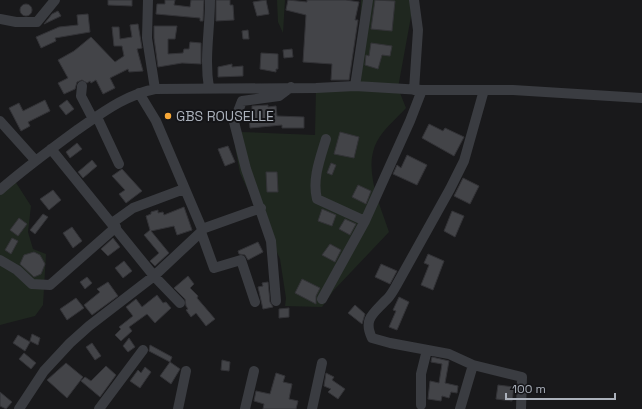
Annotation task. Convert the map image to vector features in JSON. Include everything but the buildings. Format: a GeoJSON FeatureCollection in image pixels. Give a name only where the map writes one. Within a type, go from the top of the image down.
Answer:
{"type":"FeatureCollection","features":[{"type":"Feature","properties":{"kind":"street"},"geometry":{"type":"LineString","coordinates":[[0,19],[16,22],[37,22],[55,0]]}},
{"type":"Feature","properties":{"kind":"street"},"geometry":{"type":"LineString","coordinates":[[148,0],[147,38],[155,89]]}},
{"type":"Feature","properties":{"kind":"street"},"geometry":{"type":"LineString","coordinates":[[209,88],[206,58],[209,35],[210,0]]}},
{"type":"Feature","properties":{"kind":"street"},"geometry":{"type":"LineString","coordinates":[[355,86],[368,0]]}},
{"type":"Feature","properties":{"kind":"street"},"geometry":{"type":"LineString","coordinates":[[322,300],[365,221],[410,121],[418,90],[418,30],[414,0]]}},
{"type":"Feature","properties":{"kind":"street"},"geometry":{"type":"LineString","coordinates":[[82,86],[81,96],[95,118],[119,164]]}},
{"type":"Feature","properties":{"kind":"street"},"geometry":{"type":"LineString","coordinates":[[0,190],[35,160],[121,100],[155,89],[316,88],[355,86],[418,90],[484,90],[642,98]]}},
{"type":"Feature","properties":{"kind":"street"},"geometry":{"type":"LineString","coordinates":[[276,301],[271,241],[261,208],[246,169],[234,122],[242,101],[278,96],[292,87]]}},
{"type":"Feature","properties":{"kind":"street"},"geometry":{"type":"LineString","coordinates":[[484,90],[466,154],[450,189],[396,286],[387,300],[372,314],[368,328],[372,338],[449,354],[473,365],[522,377],[521,409]]}},
{"type":"Feature","properties":{"kind":"street"},"geometry":{"type":"LineString","coordinates":[[139,93],[156,121],[202,231],[214,268],[242,260],[255,302]]}},
{"type":"Feature","properties":{"kind":"street"},"geometry":{"type":"LineString","coordinates":[[0,121],[35,160]]}},
{"type":"Feature","properties":{"kind":"street"},"geometry":{"type":"LineString","coordinates":[[326,140],[317,169],[314,188],[317,199],[365,221]]}},
{"type":"Feature","properties":{"kind":"street"},"geometry":{"type":"LineString","coordinates":[[52,149],[154,276],[180,303]]}},
{"type":"Feature","properties":{"kind":"street"},"geometry":{"type":"LineString","coordinates":[[0,260],[17,270],[32,284],[50,285],[134,208],[184,188]]}},
{"type":"Feature","properties":{"kind":"street"},"geometry":{"type":"LineString","coordinates":[[19,409],[44,371],[70,343],[89,326],[154,276],[202,231],[261,208]]}},
{"type":"Feature","properties":{"kind":"street"},"geometry":{"type":"LineString","coordinates":[[98,409],[143,350]]}},
{"type":"Feature","properties":{"kind":"street"},"geometry":{"type":"LineString","coordinates":[[421,405],[421,374],[427,350]]}},
{"type":"Feature","properties":{"kind":"street"},"geometry":{"type":"LineString","coordinates":[[312,409],[322,362]]}},
{"type":"Feature","properties":{"kind":"street"},"geometry":{"type":"LineString","coordinates":[[460,409],[473,365]]}},
{"type":"Feature","properties":{"kind":"street"},"geometry":{"type":"LineString","coordinates":[[178,409],[186,371]]}},
{"type":"Feature","properties":{"kind":"street"},"geometry":{"type":"LineString","coordinates":[[245,409],[254,371]]}},
{"type":"Feature","properties":{"kind":"shaded area"},"geometry":{"type":"Polygon","coordinates":[[[277,0],[285,0],[283,33],[278,22],[277,0]]]}},
{"type":"Feature","properties":{"kind":"shaded area"},"geometry":{"type":"Polygon","coordinates":[[[361,0],[414,0],[398,88],[406,108],[388,126],[379,138],[374,149],[372,161],[374,185],[389,232],[334,290],[322,307],[285,306],[286,298],[280,259],[240,173],[235,147],[241,132],[315,135],[316,88],[355,86],[359,64],[361,0]]]}},
{"type":"Feature","properties":{"kind":"shaded area"},"geometry":{"type":"Polygon","coordinates":[[[13,178],[31,206],[28,232],[33,249],[46,254],[43,305],[35,316],[0,325],[0,190],[13,178]]]}},
{"type":"Feature","properties":{"kind":"place","name":"GBS ROUSELLE"},"geometry":{"type":"Point","coordinates":[168,116]}}]}
